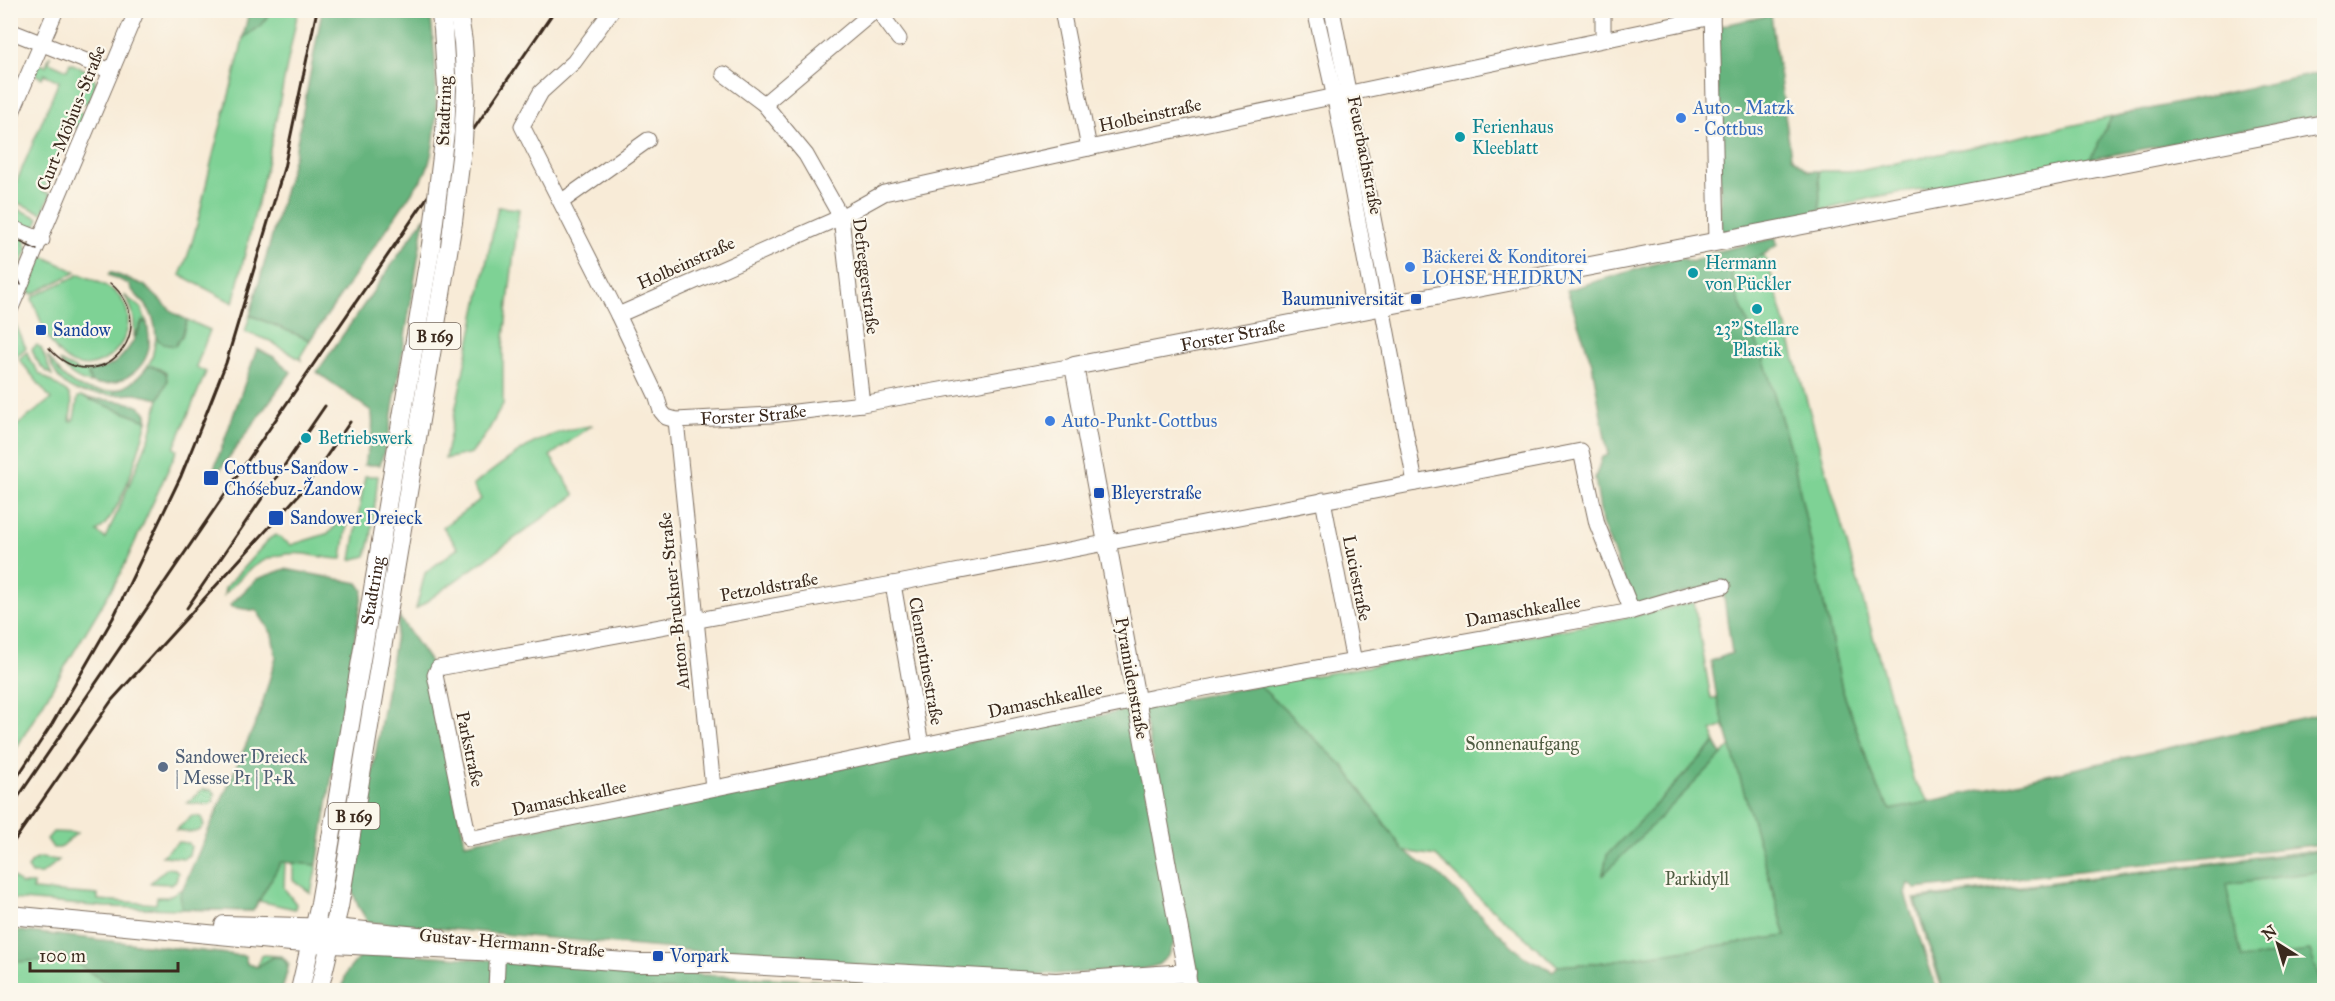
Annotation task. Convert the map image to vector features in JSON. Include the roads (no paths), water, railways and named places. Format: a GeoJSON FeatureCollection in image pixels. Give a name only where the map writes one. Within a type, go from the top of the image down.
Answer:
{"type":"FeatureCollection","features":[{"type":"Feature","properties":{"kind":"main road","name":"Stadtring"},"geometry":{"type":"LineString","coordinates":[[300,990],[321,903],[431,245],[445,132],[447,88],[440,10]]}},
{"type":"Feature","properties":{"kind":"main road","name":"Stadtring"},"geometry":{"type":"LineString","coordinates":[[319,990],[333,936],[453,222],[464,141],[466,90],[458,10]]}},
{"type":"Feature","properties":{"kind":"main road","name":"Forster Straße"},"geometry":{"type":"LineString","coordinates":[[1074,366],[2325,124]]}},
{"type":"Feature","properties":{"kind":"main road","name":"Pyramidenstraße"},"geometry":{"type":"LineString","coordinates":[[1074,366],[1189,982]]}},
{"type":"Feature","properties":{"kind":"main road","name":"Gustav-Hermann-Straße"},"geometry":{"type":"LineString","coordinates":[[10,915],[96,923],[676,957],[710,963],[1056,982],[1189,982]]}},
{"type":"Feature","properties":{"kind":"street"},"geometry":{"type":"LineString","coordinates":[[10,117],[56,10]]}},
{"type":"Feature","properties":{"kind":"street","name":"Curt-Möbius-Straße"},"geometry":{"type":"LineString","coordinates":[[10,309],[42,240],[137,10]]}},
{"type":"Feature","properties":{"kind":"street","name":"Anton-Bruckner-Straße"},"geometry":{"type":"LineString","coordinates":[[612,10],[574,62],[541,92],[522,126],[618,315],[656,395],[661,411],[671,419],[696,621],[713,788]]}},
{"type":"Feature","properties":{"kind":"street"},"geometry":{"type":"LineString","coordinates":[[1062,10],[1089,148]]}},
{"type":"Feature","properties":{"kind":"street","name":"Feuerbachstraße"},"geometry":{"type":"LineString","coordinates":[[1316,10],[1342,96],[1415,483]]}},
{"type":"Feature","properties":{"kind":"street"},"geometry":{"type":"LineString","coordinates":[[1332,10],[1342,96]]}},
{"type":"Feature","properties":{"kind":"street"},"geometry":{"type":"LineString","coordinates":[[1603,10],[1603,39]]}},
{"type":"Feature","properties":{"kind":"street"},"geometry":{"type":"LineString","coordinates":[[764,104],[873,12],[879,12],[899,39]]}},
{"type":"Feature","properties":{"kind":"street"},"geometry":{"type":"LineString","coordinates":[[1712,14],[1717,242]]}},
{"type":"Feature","properties":{"kind":"street","name":"Holbeinstraße"},"geometry":{"type":"LineString","coordinates":[[618,315],[841,217],[884,193],[1342,96],[1712,14]]}},
{"type":"Feature","properties":{"kind":"street"},"geometry":{"type":"LineString","coordinates":[[10,31],[111,71]]}},
{"type":"Feature","properties":{"kind":"street","name":"Defreggerstraße"},"geometry":{"type":"LineString","coordinates":[[724,74],[764,104],[806,154],[841,217],[862,404]]}},
{"type":"Feature","properties":{"kind":"street"},"geometry":{"type":"LineString","coordinates":[[561,202],[648,140]]}},
{"type":"Feature","properties":{"kind":"street"},"geometry":{"type":"LineString","coordinates":[[10,227],[42,240]]}},
{"type":"Feature","properties":{"kind":"street","name":"Forster Straße"},"geometry":{"type":"LineString","coordinates":[[671,419],[771,415],[862,404],[1074,366]]}},
{"type":"Feature","properties":{"kind":"street"},"geometry":{"type":"LineString","coordinates":[[1107,542],[1581,451],[1597,524],[1632,611]]}},
{"type":"Feature","properties":{"kind":"street","name":"Luciestraße"},"geometry":{"type":"LineString","coordinates":[[1323,500],[1354,662]]}},
{"type":"Feature","properties":{"kind":"street","name":"Petzoldstraße"},"geometry":{"type":"LineString","coordinates":[[438,668],[1107,542]]}},
{"type":"Feature","properties":{"kind":"street","name":"Clementinestraße"},"geometry":{"type":"LineString","coordinates":[[893,584],[921,745]]}},
{"type":"Feature","properties":{"kind":"street","name":"Damaschkeallee"},"geometry":{"type":"LineString","coordinates":[[469,839],[1137,701],[1632,611],[1723,586]]}},
{"type":"Feature","properties":{"kind":"street","name":"Parkstraße"},"geometry":{"type":"LineString","coordinates":[[438,668],[435,675],[469,839]]}},
{"type":"Feature","properties":{"kind":"street"},"geometry":{"type":"LineString","coordinates":[[496,990],[498,948]]}},
{"type":"Feature","properties":{"kind":"tram line"},"geometry":{"type":"LineString","coordinates":[[10,237],[37,250]]}},
{"type":"Feature","properties":{"kind":"tram line"},"geometry":{"type":"LineString","coordinates":[[10,260],[21,285]]}},
{"type":"Feature","properties":{"kind":"tram line"},"geometry":{"type":"LineString","coordinates":[[49,348],[68,363],[87,368],[104,364],[118,354],[128,339],[131,321],[125,302],[110,283]]}},
{"type":"Feature","properties":{"kind":"railway"},"geometry":{"type":"LineString","coordinates":[[10,788],[52,724],[113,618],[181,476],[206,414],[226,363],[284,168],[317,10]]}},
{"type":"Feature","properties":{"kind":"railway"},"geometry":{"type":"LineString","coordinates":[[10,809],[555,10]]}},
{"type":"Feature","properties":{"kind":"railway"},"geometry":{"type":"LineString","coordinates":[[187,608],[325,406]]}},
{"type":"Feature","properties":{"kind":"railway"},"geometry":{"type":"LineString","coordinates":[[10,847],[112,700],[304,489],[350,422]]}},
{"type":"Feature","properties":{"kind":"place","name":"Auto - Matzk - Cottbus"},"geometry":{"type":"Point","coordinates":[1681,118]}},
{"type":"Feature","properties":{"kind":"place","name":"Ferienhaus Kleeblatt"},"geometry":{"type":"Point","coordinates":[1460,137]}},
{"type":"Feature","properties":{"kind":"place","name":"Bäckerei & Konditorei LOHSE HEIDRUN"},"geometry":{"type":"Point","coordinates":[1410,267]}},
{"type":"Feature","properties":{"kind":"place","name":"Hermann von Pückler"},"geometry":{"type":"Point","coordinates":[1693,273]}},
{"type":"Feature","properties":{"kind":"place","name":"Baumuniversität"},"geometry":{"type":"Point","coordinates":[1416,299]}},
{"type":"Feature","properties":{"kind":"place","name":"23\" Stellare Plastik"},"geometry":{"type":"Point","coordinates":[1757,309]}},
{"type":"Feature","properties":{"kind":"place","name":"Sandow"},"geometry":{"type":"Point","coordinates":[41,330]}},
{"type":"Feature","properties":{"kind":"place","name":"Auto-Punkt-Cottbus"},"geometry":{"type":"Point","coordinates":[1050,421]}},
{"type":"Feature","properties":{"kind":"place","name":"Betriebswerk"},"geometry":{"type":"Point","coordinates":[306,438]}},
{"type":"Feature","properties":{"kind":"place","name":"Cottbus-Sandow - Chóśebuz-Žandow"},"geometry":{"type":"Point","coordinates":[211,478]}},
{"type":"Feature","properties":{"kind":"place","name":"Bleyerstraße"},"geometry":{"type":"Point","coordinates":[1099,493]}},
{"type":"Feature","properties":{"kind":"place","name":"Sandower Dreieck"},"geometry":{"type":"Point","coordinates":[276,518]}},
{"type":"Feature","properties":{"kind":"place","name":"Sandower Dreieck | Messe P1 | P+R"},"geometry":{"type":"Point","coordinates":[163,767]}},
{"type":"Feature","properties":{"kind":"place","name":"Vorpark"},"geometry":{"type":"Point","coordinates":[658,956]}},
{"type":"Feature","properties":{"kind":"park label","name":"Sonnenaufgang"},"geometry":{"type":"Point","coordinates":[1522,744]}},
{"type":"Feature","properties":{"kind":"park label","name":"Parkidyll"},"geometry":{"type":"Point","coordinates":[1697,879]}}]}
